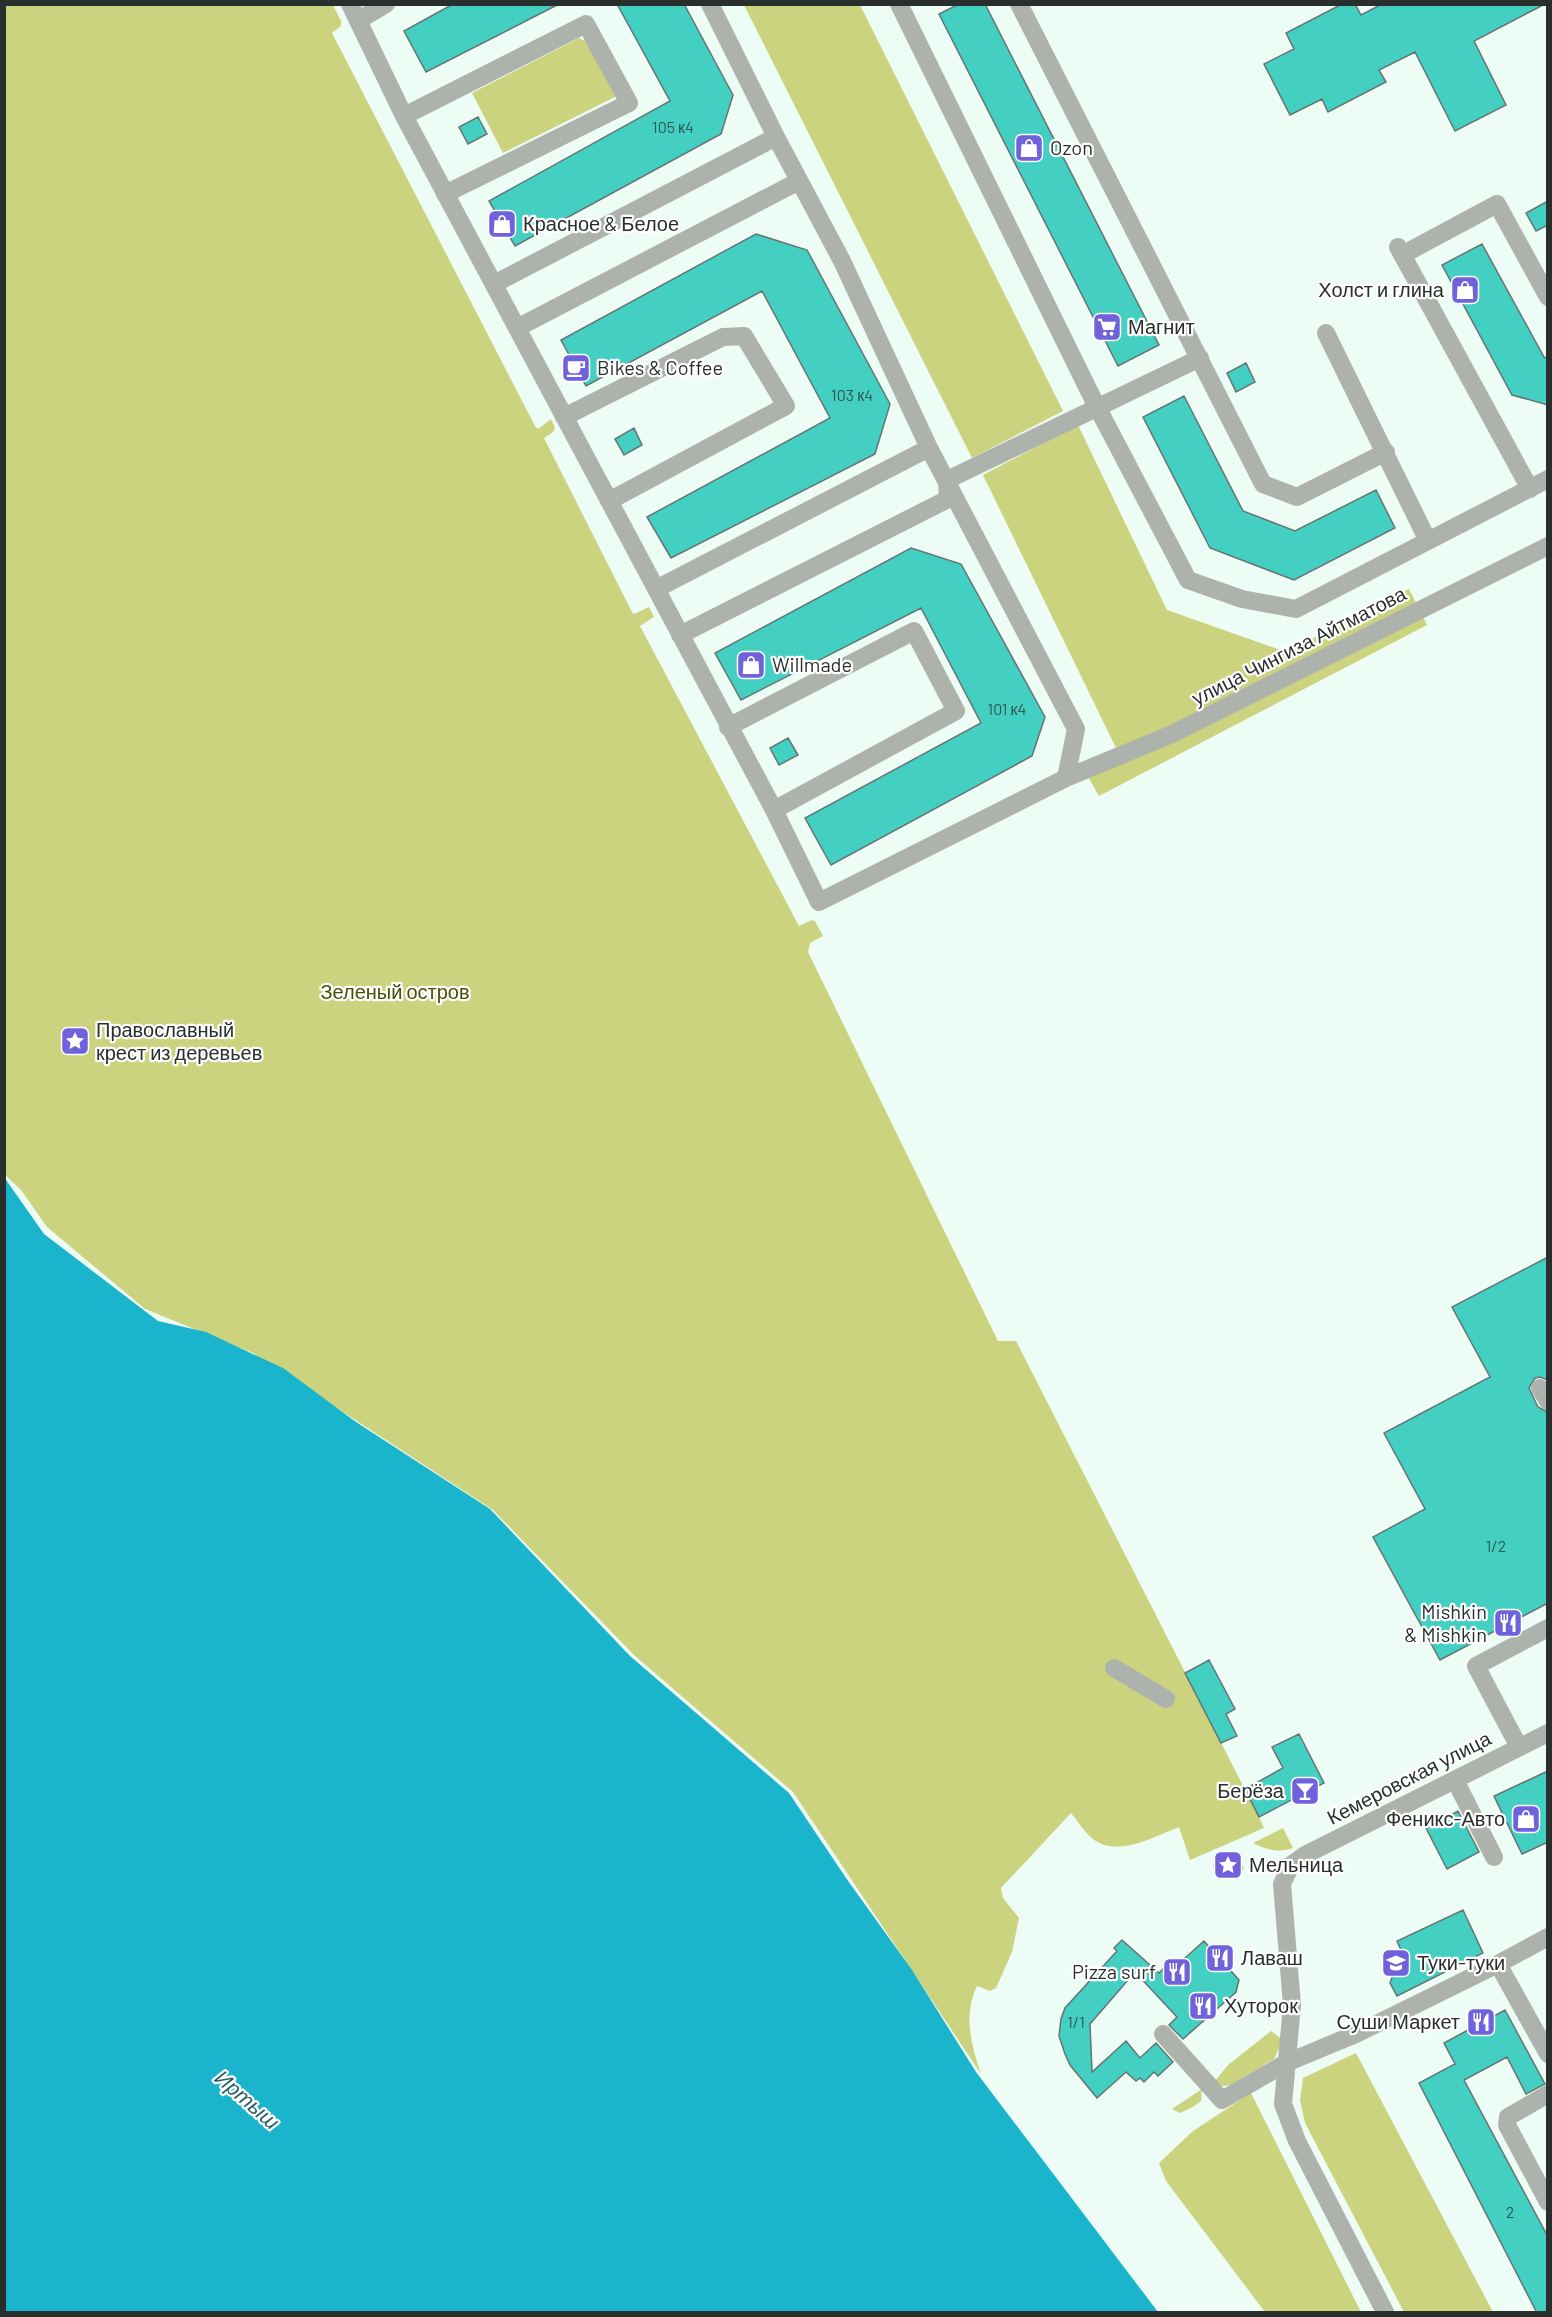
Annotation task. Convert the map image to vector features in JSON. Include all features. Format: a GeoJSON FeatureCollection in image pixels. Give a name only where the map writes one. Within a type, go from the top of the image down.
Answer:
{"type":"FeatureCollection","features":[{"type":"Feature","properties":{"kind":"street"},"geometry":{"type":"LineString","coordinates":[[386,4],[354,12],[445,194],[728,727],[774,810],[956,711],[914,631],[728,727]]}},
{"type":"Feature","properties":{"kind":"street"},"geometry":{"type":"LineString","coordinates":[[710,4],[776,137],[842,261],[929,448],[1076,729],[1066,778]]}},
{"type":"Feature","properties":{"kind":"street"},"geometry":{"type":"LineString","coordinates":[[1019,4],[1263,484],[1297,496],[1386,452]]}},
{"type":"Feature","properties":{"kind":"street"},"geometry":{"type":"LineString","coordinates":[[905,7],[1098,406],[1188,580],[1242,599],[1296,609],[1548,479]]}},
{"type":"Feature","properties":{"kind":"street"},"geometry":{"type":"LineString","coordinates":[[404,116],[586,24],[629,103],[445,194]]}},
{"type":"Feature","properties":{"kind":"street"},"geometry":{"type":"LineString","coordinates":[[494,284],[776,137]]}},
{"type":"Feature","properties":{"kind":"street"},"geometry":{"type":"LineString","coordinates":[[517,328],[799,181]]}},
{"type":"Feature","properties":{"kind":"street"},"geometry":{"type":"LineString","coordinates":[[1530,489],[1400,251],[1497,204],[1548,297]]}},
{"type":"Feature","properties":{"kind":"street"},"geometry":{"type":"LineString","coordinates":[[1326,333],[1428,542]]}},
{"type":"Feature","properties":{"kind":"street"},"geometry":{"type":"LineString","coordinates":[[564,417],[723,336],[744,336],[786,406],[609,501]]}},
{"type":"Feature","properties":{"kind":"street"},"geometry":{"type":"LineString","coordinates":[[947,480],[1200,358]]}},
{"type":"Feature","properties":{"kind":"street"},"geometry":{"type":"LineString","coordinates":[[656,589],[929,448]]}},
{"type":"Feature","properties":{"kind":"street"},"geometry":{"type":"LineString","coordinates":[[680,635],[948,499],[947,480]]}},
{"type":"Feature","properties":{"kind":"street","name":"улица Чингиза Айтматова"},"geometry":{"type":"LineString","coordinates":[[774,810],[819,902],[1066,778],[1172,734],[1548,546]]}},
{"type":"Feature","properties":{"kind":"street"},"geometry":{"type":"LineString","coordinates":[[1519,1748],[1476,1666],[1548,1628]]}},
{"type":"Feature","properties":{"kind":"street"},"geometry":{"type":"LineString","coordinates":[[1114,1668],[1166,1699]]}},
{"type":"Feature","properties":{"kind":"street","name":"Кемеровская улица"},"geometry":{"type":"LineString","coordinates":[[1286,2063],[1292,2005],[1282,1884],[1292,1865],[1305,1855],[1548,1733]]}},
{"type":"Feature","properties":{"kind":"street"},"geometry":{"type":"LineString","coordinates":[[1455,1780],[1494,1857]]}},
{"type":"Feature","properties":{"kind":"street"},"geometry":{"type":"LineString","coordinates":[[1163,2034],[1222,2100],[1286,2063],[1356,2034],[1548,1937]]}},
{"type":"Feature","properties":{"kind":"street"},"geometry":{"type":"LineString","coordinates":[[1498,1964],[1548,2054]]}},
{"type":"Feature","properties":{"kind":"street"},"geometry":{"type":"LineString","coordinates":[[1286,2063],[1283,2104],[1297,2140],[1385,2313]]}},
{"type":"Feature","properties":{"kind":"street"},"geometry":{"type":"LineString","coordinates":[[1548,2094],[1508,2117],[1507,2126],[1548,2202]]}},
{"type":"Feature","properties":{"kind":"green space","name":"Зеленый остров"},"geometry":{"type":"Polygon","coordinates":[[[5,5],[333,5],[341,26],[332,33],[535,426],[538,429],[551,419],[555,428],[544,438],[632,612],[634,614],[649,607],[654,617],[640,626],[799,926],[812,920],[815,921],[823,936],[810,943],[808,952],[998,1341],[1016,1341],[1259,1817],[1264,1828],[1190,1860],[1179,1827],[1136,1844],[1113,1847],[1093,1839],[1071,1813],[1001,1888],[1003,1898],[1019,1918],[1012,1952],[996,1988],[990,1991],[977,1986],[970,2008],[970,2030],[981,2074],[793,1792],[635,1656],[493,1510],[253,1353],[145,1309],[47,1227],[21,1190],[5,1175],[5,5]]]}},
{"type":"Feature","properties":{"kind":"green space"},"geometry":{"type":"Polygon","coordinates":[[[744,5],[860,5],[1063,411],[972,458],[744,5]]]}},
{"type":"Feature","properties":{"kind":"green space"},"geometry":{"type":"Polygon","coordinates":[[[579,38],[589,43],[617,96],[503,153],[472,93],[579,38]]]}},
{"type":"Feature","properties":{"kind":"green space"},"geometry":{"type":"Polygon","coordinates":[[[1078,425],[1167,610],[1286,652],[1409,589],[1427,625],[1099,796],[1086,773],[1117,750],[983,475],[1078,425]]]}},
{"type":"Feature","properties":{"kind":"green space"},"geometry":{"type":"Polygon","coordinates":[[[1283,1828],[1293,1848],[1273,1850],[1253,1843],[1283,1828]]]}},
{"type":"Feature","properties":{"kind":"green space"},"geometry":{"type":"Polygon","coordinates":[[[1237,1852],[1244,1868],[1241,1872],[1227,1877],[1215,1873],[1213,1864],[1237,1852]]]}},
{"type":"Feature","properties":{"kind":"green space"},"geometry":{"type":"Polygon","coordinates":[[[1271,2031],[1283,2040],[1274,2059],[1231,2085],[1222,2086],[1215,2081],[1228,2065],[1271,2031]]]}},
{"type":"Feature","properties":{"kind":"green space"},"geometry":{"type":"Polygon","coordinates":[[[1356,2053],[1493,2312],[1404,2312],[1305,2123],[1300,2100],[1303,2078],[1356,2053]]]}},
{"type":"Feature","properties":{"kind":"green space"},"geometry":{"type":"Polygon","coordinates":[[[1202,2089],[1201,2101],[1193,2107],[1180,2113],[1172,2109],[1202,2089]]]}},
{"type":"Feature","properties":{"kind":"green space"},"geometry":{"type":"Polygon","coordinates":[[[1251,2093],[1361,2312],[1265,2312],[1166,2181],[1159,2163],[1193,2131],[1251,2093]]]}},
{"type":"Feature","properties":{"kind":"water","name":"Иртыш"},"geometry":{"type":"Polygon","coordinates":[[[4,1177],[44,1234],[158,1321],[206,1332],[283,1368],[356,1422],[490,1509],[630,1656],[789,1793],[912,1970],[976,2072],[1158,2312],[5,2312],[4,1177]]]}},
{"type":"Feature","properties":{"kind":"building"},"geometry":{"type":"Polygon","coordinates":[[[453,4],[559,4],[426,72],[404,31],[453,4]]]}},
{"type":"Feature","properties":{"kind":"building"},"geometry":{"type":"Polygon","coordinates":[[[617,4],[684,4],[733,95],[721,134],[515,246],[489,201],[670,101],[617,4]]]}},
{"type":"Feature","properties":{"kind":"building"},"geometry":{"type":"Polygon","coordinates":[[[959,4],[985,4],[1159,345],[1118,366],[939,14],[959,4]]]}},
{"type":"Feature","properties":{"kind":"building"},"geometry":{"type":"Polygon","coordinates":[[[1342,4],[1355,4],[1361,15],[1382,4],[1545,4],[1474,41],[1506,105],[1455,131],[1415,52],[1379,70],[1386,82],[1328,112],[1322,99],[1290,115],[1264,64],[1294,49],[1286,33],[1342,4]]]}},
{"type":"Feature","properties":{"kind":"building"},"geometry":{"type":"Polygon","coordinates":[[[478,117],[487,134],[468,144],[459,127],[478,117]]]}},
{"type":"Feature","properties":{"kind":"building"},"geometry":{"type":"Polygon","coordinates":[[[1548,201],[1548,225],[1536,231],[1526,213],[1548,201]]]}},
{"type":"Feature","properties":{"kind":"building"},"geometry":{"type":"Polygon","coordinates":[[[756,234],[807,250],[890,404],[875,454],[671,558],[647,517],[830,418],[762,291],[586,386],[561,340],[756,234]]]}},
{"type":"Feature","properties":{"kind":"building"},"geometry":{"type":"Polygon","coordinates":[[[1482,244],[1544,357],[1548,358],[1548,405],[1512,395],[1442,265],[1482,244]]]}},
{"type":"Feature","properties":{"kind":"building"},"geometry":{"type":"Polygon","coordinates":[[[1246,363],[1255,382],[1236,392],[1227,373],[1246,363]]]}},
{"type":"Feature","properties":{"kind":"building"},"geometry":{"type":"Polygon","coordinates":[[[1184,396],[1243,511],[1295,531],[1376,490],[1395,528],[1294,580],[1210,548],[1143,417],[1184,396]]]}},
{"type":"Feature","properties":{"kind":"building"},"geometry":{"type":"Polygon","coordinates":[[[634,428],[642,445],[624,455],[615,439],[634,428]]]}},
{"type":"Feature","properties":{"kind":"building"},"geometry":{"type":"Polygon","coordinates":[[[911,548],[961,564],[1045,717],[1032,756],[831,865],[805,818],[981,723],[921,608],[741,700],[715,653],[911,548]]]}},
{"type":"Feature","properties":{"kind":"building"},"geometry":{"type":"Polygon","coordinates":[[[788,738],[798,755],[779,765],[770,748],[788,738]]]}},
{"type":"Feature","properties":{"kind":"building"},"geometry":{"type":"Polygon","coordinates":[[[1548,1257],[1548,1380],[1535,1378],[1529,1388],[1538,1407],[1548,1412],[1548,1603],[1440,1660],[1373,1537],[1425,1509],[1384,1433],[1490,1377],[1452,1307],[1548,1257]]]}},
{"type":"Feature","properties":{"kind":"building"},"geometry":{"type":"Polygon","coordinates":[[[1209,1660],[1235,1709],[1226,1714],[1237,1736],[1221,1743],[1185,1673],[1209,1660]]]}},
{"type":"Feature","properties":{"kind":"building"},"geometry":{"type":"Polygon","coordinates":[[[1299,1734],[1324,1783],[1259,1817],[1245,1789],[1283,1768],[1272,1747],[1299,1734]]]}},
{"type":"Feature","properties":{"kind":"building","name":"Феникс-Авто"},"geometry":{"type":"Polygon","coordinates":[[[1548,1771],[1548,1842],[1522,1854],[1494,1796],[1548,1771]]]}},
{"type":"Feature","properties":{"kind":"building"},"geometry":{"type":"Polygon","coordinates":[[[1458,1811],[1479,1852],[1447,1869],[1426,1828],[1458,1811]]]}},
{"type":"Feature","properties":{"kind":"building"},"geometry":{"type":"Polygon","coordinates":[[[1463,1910],[1483,1953],[1397,1996],[1390,1983],[1395,1969],[1387,1957],[1401,1950],[1397,1941],[1463,1910]]]}},
{"type":"Feature","properties":{"kind":"building"},"geometry":{"type":"Polygon","coordinates":[[[1122,1940],[1159,1973],[1163,1969],[1167,1974],[1204,1941],[1239,1980],[1236,1992],[1183,2039],[1169,2025],[1177,2017],[1135,1972],[1090,2024],[1092,2072],[1126,2041],[1140,2058],[1156,2043],[1173,2062],[1158,2076],[1154,2072],[1144,2082],[1140,2078],[1136,2081],[1126,2072],[1097,2098],[1070,2065],[1059,2036],[1061,2019],[1065,2008],[1117,1951],[1114,1948],[1122,1940]]]}},
{"type":"Feature","properties":{"kind":"building"},"geometry":{"type":"Polygon","coordinates":[[[1505,2010],[1545,2084],[1526,2094],[1507,2057],[1464,2080],[1548,2237],[1548,2313],[1537,2313],[1419,2083],[1455,2064],[1444,2043],[1505,2010]]]}},
{"type":"Feature","properties":{"kind":"place","name":"Ozon"},"geometry":{"type":"Point","coordinates":[1029,148]}},
{"type":"Feature","properties":{"kind":"place","name":"Красное & Белое"},"geometry":{"type":"Point","coordinates":[502,224]}},
{"type":"Feature","properties":{"kind":"place","name":"Холст и глина"},"geometry":{"type":"Point","coordinates":[1465,290]}},
{"type":"Feature","properties":{"kind":"place","name":"Магнит"},"geometry":{"type":"Point","coordinates":[1107,327]}},
{"type":"Feature","properties":{"kind":"place","name":"Bikes & Coffee"},"geometry":{"type":"Point","coordinates":[576,368]}},
{"type":"Feature","properties":{"kind":"place","name":"Willmade"},"geometry":{"type":"Point","coordinates":[751,665]}},
{"type":"Feature","properties":{"kind":"place","name":"Православный крест из деревьев"},"geometry":{"type":"Point","coordinates":[75,1041]}},
{"type":"Feature","properties":{"kind":"place","name":"Mishkin & Mishkin"},"geometry":{"type":"Point","coordinates":[1508,1623]}},
{"type":"Feature","properties":{"kind":"place","name":"Берёза"},"geometry":{"type":"Point","coordinates":[1305,1791]}},
{"type":"Feature","properties":{"kind":"place","name":"Феникс-Авто"},"geometry":{"type":"Point","coordinates":[1526,1819]}},
{"type":"Feature","properties":{"kind":"place","name":"Мельница"},"geometry":{"type":"Point","coordinates":[1228,1865]}},
{"type":"Feature","properties":{"kind":"place","name":"Лаваш"},"geometry":{"type":"Point","coordinates":[1220,1958]}},
{"type":"Feature","properties":{"kind":"place","name":"Туки-туки"},"geometry":{"type":"Point","coordinates":[1396,1963]}},
{"type":"Feature","properties":{"kind":"place","name":"Pizza surf"},"geometry":{"type":"Point","coordinates":[1177,1972]}},
{"type":"Feature","properties":{"kind":"place","name":"Хуторок"},"geometry":{"type":"Point","coordinates":[1203,2006]}},
{"type":"Feature","properties":{"kind":"place","name":"Суши Маркет"},"geometry":{"type":"Point","coordinates":[1481,2022]}}]}
